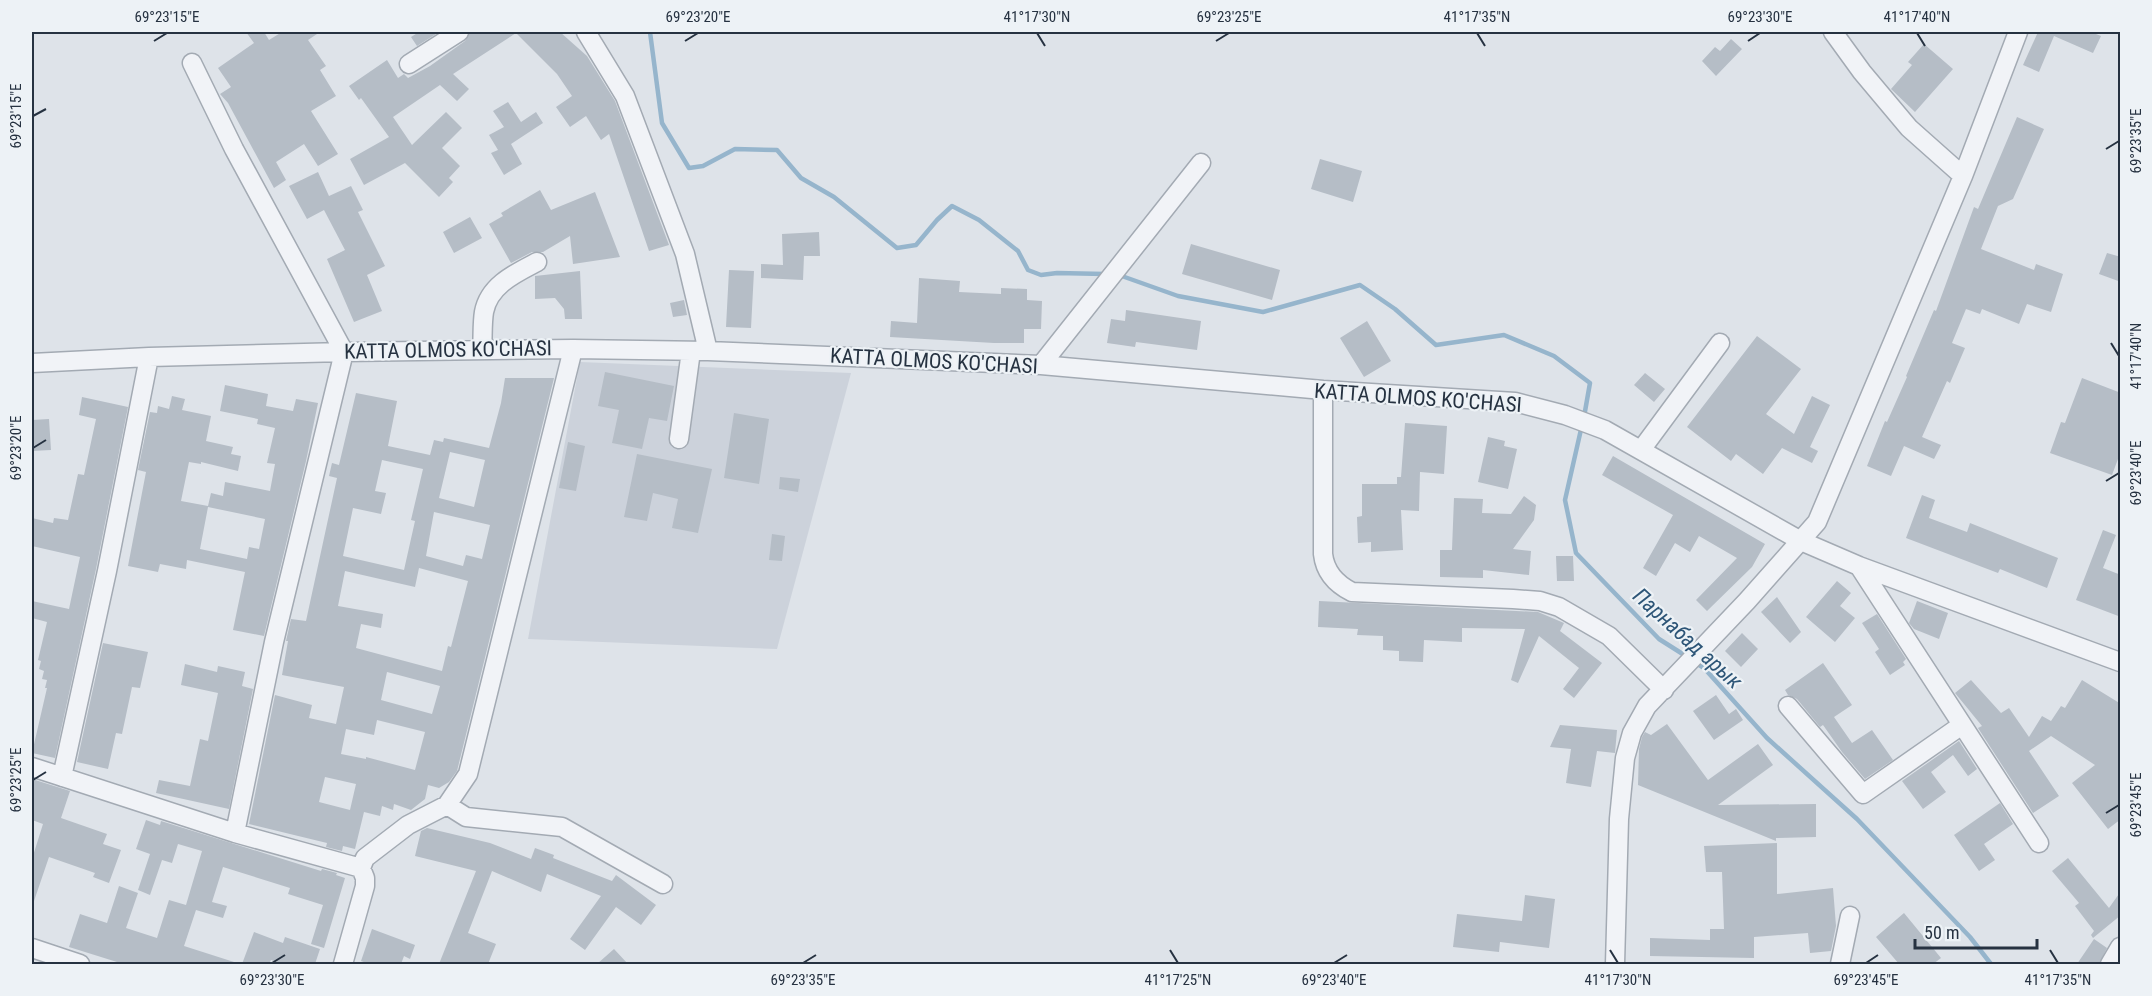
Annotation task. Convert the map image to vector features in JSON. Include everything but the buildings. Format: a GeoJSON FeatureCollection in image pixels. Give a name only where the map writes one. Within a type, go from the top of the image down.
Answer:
{"type":"FeatureCollection","features":[{"type":"Feature","properties":{"kind":"street"},"geometry":{"type":"LineString","coordinates":[[409,64],[459,32]]}},
{"type":"Feature","properties":{"kind":"street"},"geometry":{"type":"LineString","coordinates":[[586,32],[625,96],[685,254],[700,351],[679,439]]}},
{"type":"Feature","properties":{"kind":"street"},"geometry":{"type":"LineString","coordinates":[[1833,32],[1862,72],[1910,128],[1963,176]]}},
{"type":"Feature","properties":{"kind":"street"},"geometry":{"type":"LineString","coordinates":[[1615,964],[1619,819],[1625,758],[1632,733],[1647,706],[1692,660],[1817,522],[1963,176],[2018,32]]}},
{"type":"Feature","properties":{"kind":"street"},"geometry":{"type":"LineString","coordinates":[[192,63],[234,149],[344,352],[274,642],[235,833]]}},
{"type":"Feature","properties":{"kind":"street"},"geometry":{"type":"LineString","coordinates":[[1041,365],[1201,163]]}},
{"type":"Feature","properties":{"kind":"street"},"geometry":{"type":"LineString","coordinates":[[482,350],[484,311],[496,288],[509,277],[537,262]]}},
{"type":"Feature","properties":{"kind":"street"},"geometry":{"type":"LineString","coordinates":[[1641,450],[1720,343]]}},
{"type":"Feature","properties":{"kind":"street"},"geometry":{"type":"LineString","coordinates":[[343,964],[365,886],[361,867],[365,858],[408,825],[447,805],[468,774],[573,349]]}},
{"type":"Feature","properties":{"kind":"street","name":"KATTA OLMOS KO'CHASI"},"geometry":{"type":"LineString","coordinates":[[32,363],[148,357],[344,352],[573,349],[700,351],[1041,365],[1323,390],[1515,402],[1565,415],[1605,430],[1801,541],[1859,566],[2121,662]]}},
{"type":"Feature","properties":{"kind":"street"},"geometry":{"type":"LineString","coordinates":[[62,777],[107,571],[148,357]]}},
{"type":"Feature","properties":{"kind":"street"},"geometry":{"type":"LineString","coordinates":[[1323,390],[1323,554],[1325,566],[1335,581],[1352,592],[1513,599],[1540,601],[1559,607],[1609,636],[1664,690]]}},
{"type":"Feature","properties":{"kind":"street"},"geometry":{"type":"LineString","coordinates":[[1859,566],[2039,843]]}},
{"type":"Feature","properties":{"kind":"street"},"geometry":{"type":"LineString","coordinates":[[1788,706],[1863,794],[1962,725]]}},
{"type":"Feature","properties":{"kind":"street"},"geometry":{"type":"LineString","coordinates":[[32,767],[235,833],[361,867]]}},
{"type":"Feature","properties":{"kind":"street"},"geometry":{"type":"LineString","coordinates":[[447,805],[466,817],[562,827],[663,884]]}},
{"type":"Feature","properties":{"kind":"street"},"geometry":{"type":"LineString","coordinates":[[1840,964],[1850,916]]}},
{"type":"Feature","properties":{"kind":"street"},"geometry":{"type":"LineString","coordinates":[[2110,964],[2121,947]]}},
{"type":"Feature","properties":{"kind":"street"},"geometry":{"type":"LineString","coordinates":[[32,948],[80,964]]}},
{"type":"Feature","properties":{"kind":"shaded area"},"geometry":{"type":"Polygon","coordinates":[[[580,362],[851,373],[777,649],[528,639],[580,362]]]}},
{"type":"Feature","properties":{"kind":"waterway","name":"Парнабад арык"},"geometry":{"type":"LineString","coordinates":[[650,32],[662,123],[689,168],[703,166],[735,149],[777,150],[801,178],[834,197],[897,248],[916,245],[952,206],[979,220],[1018,251],[1028,270],[1041,275],[1105,274]]}},
{"type":"Feature","properties":{"kind":"waterway","name":"Парнабад арык"},"geometry":{"type":"LineString","coordinates":[[1119,275],[1178,296],[1263,312],[1360,285],[1395,309],[1436,345],[1504,335],[1554,356],[1590,383],[1584,417]]}},
{"type":"Feature","properties":{"kind":"waterway","name":"Парнабад арык"},"geometry":{"type":"LineString","coordinates":[[1582,425],[1565,500],[1576,553],[1659,639],[1689,658]]}},
{"type":"Feature","properties":{"kind":"waterway","name":"Парнабад арык"},"geometry":{"type":"LineString","coordinates":[[1696,663],[1704,668],[1767,738],[1857,819],[1970,937],[1991,964]]}}]}
